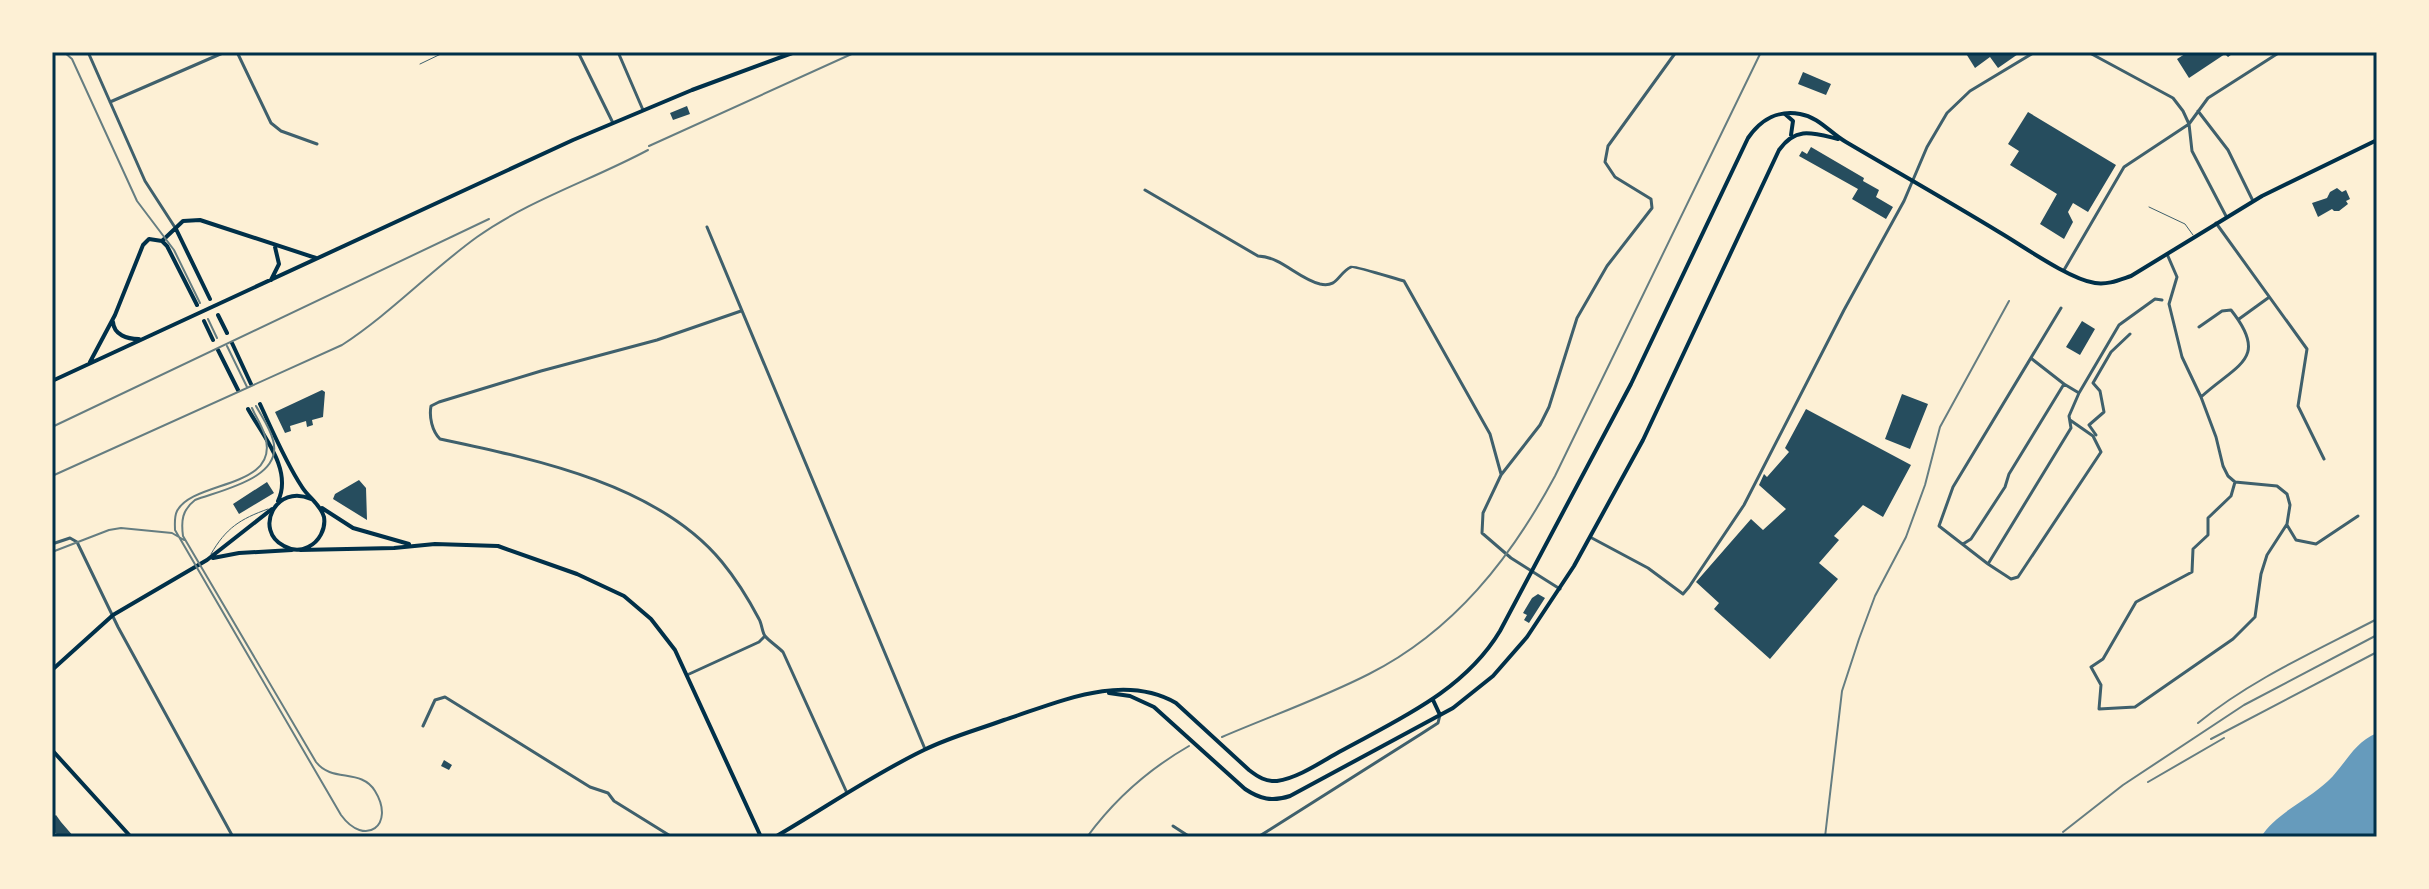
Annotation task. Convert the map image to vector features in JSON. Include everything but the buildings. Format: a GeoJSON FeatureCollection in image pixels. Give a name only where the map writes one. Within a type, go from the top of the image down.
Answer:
{"type":"FeatureCollection","features":[{"type":"Feature","properties":{"kind":"main road"},"geometry":{"type":"LineString","coordinates":[[52,381],[613,123],[795,52]]}},
{"type":"Feature","properties":{"kind":"main road"},"geometry":{"type":"LineString","coordinates":[[775,837],[925,749],[1066,700],[1098,693],[1138,690],[1166,697],[1249,770],[1274,781],[1332,756],[1433,700],[1485,653],[1532,573],[1631,384],[1748,138],[1760,123],[1781,113],[1798,113],[1814,118],[1841,139],[2064,270],[2097,283],[2115,282],[2253,201],[2377,140]]}},
{"type":"Feature","properties":{"kind":"main road"},"geometry":{"type":"LineString","coordinates":[[1098,693],[1130,696],[1154,707],[1245,789],[1266,800],[1290,796],[1440,715],[1479,689],[1504,665],[1544,615],[1643,440],[1769,169],[1791,135],[1793,121],[1781,113]]}},
{"type":"Feature","properties":{"kind":"main road"},"geometry":{"type":"LineString","coordinates":[[1791,135],[1809,133],[1841,139]]}},
{"type":"Feature","properties":{"kind":"main road"},"geometry":{"type":"LineString","coordinates":[[89,363],[115,315],[143,245],[149,239],[162,241],[183,221],[197,219],[317,259]]}},
{"type":"Feature","properties":{"kind":"main road"},"geometry":{"type":"LineString","coordinates":[[176,229],[210,299]]}},
{"type":"Feature","properties":{"kind":"main road"},"geometry":{"type":"LineString","coordinates":[[162,241],[197,305]]}},
{"type":"Feature","properties":{"kind":"main road"},"geometry":{"type":"LineString","coordinates":[[271,280],[279,264],[274,245]]}},
{"type":"Feature","properties":{"kind":"main road"},"geometry":{"type":"LineString","coordinates":[[115,315],[113,326],[117,332],[141,339]]}},
{"type":"Feature","properties":{"kind":"main road"},"geometry":{"type":"LineString","coordinates":[[218,315],[227,333]]}},
{"type":"Feature","properties":{"kind":"main road"},"geometry":{"type":"LineString","coordinates":[[204,321],[213,340]]}},
{"type":"Feature","properties":{"kind":"main road"},"geometry":{"type":"LineString","coordinates":[[232,343],[251,384]]}},
{"type":"Feature","properties":{"kind":"main road"},"geometry":{"type":"LineString","coordinates":[[218,350],[238,390]]}},
{"type":"Feature","properties":{"kind":"main road"},"geometry":{"type":"LineString","coordinates":[[260,404],[288,464],[317,505],[353,528],[411,545]]}},
{"type":"Feature","properties":{"kind":"main road"},"geometry":{"type":"LineString","coordinates":[[248,409],[280,469],[283,486],[270,517],[271,532],[280,544],[297,550],[313,545],[321,534],[324,521],[317,505]]}},
{"type":"Feature","properties":{"kind":"main road"},"geometry":{"type":"LineString","coordinates":[[52,670],[113,615],[207,560],[275,506],[293,495],[311,499]]}},
{"type":"Feature","properties":{"kind":"main road"},"geometry":{"type":"LineString","coordinates":[[207,560],[239,553],[297,550],[411,545],[498,546],[601,584],[624,596],[659,627],[687,675],[761,837]]}},
{"type":"Feature","properties":{"kind":"main road"},"geometry":{"type":"LineString","coordinates":[[1433,700],[1440,715]]}},
{"type":"Feature","properties":{"kind":"main road"},"geometry":{"type":"LineString","coordinates":[[52,750],[131,837]]}},
{"type":"Feature","properties":{"kind":"street"},"geometry":{"type":"LineString","coordinates":[[88,52],[145,181],[176,229]]}},
{"type":"Feature","properties":{"kind":"street"},"geometry":{"type":"LineString","coordinates":[[110,102],[225,52]]}},
{"type":"Feature","properties":{"kind":"street"},"geometry":{"type":"LineString","coordinates":[[237,52],[271,123],[281,131],[317,144]]}},
{"type":"Feature","properties":{"kind":"street"},"geometry":{"type":"LineString","coordinates":[[564,52],[579,54],[613,123]]}},
{"type":"Feature","properties":{"kind":"street"},"geometry":{"type":"LineString","coordinates":[[618,52],[643,110]]}},
{"type":"Feature","properties":{"kind":"street"},"geometry":{"type":"LineString","coordinates":[[1560,589],[1532,573],[1482,533],[1483,513],[1501,475],[1540,425],[1549,407],[1577,318],[1607,266],[1652,208],[1651,199],[1615,177],[1605,162],[1608,146],[1676,52]]}},
{"type":"Feature","properties":{"kind":"street"},"geometry":{"type":"LineString","coordinates":[[1590,537],[1648,568],[1683,594],[1744,505],[1904,201],[1927,147],[1956,103],[1970,91],[2035,52]]}},
{"type":"Feature","properties":{"kind":"street"},"geometry":{"type":"LineString","coordinates":[[2088,52],[2169,97],[2183,111],[2189,124],[2192,151],[2227,217]]}},
{"type":"Feature","properties":{"kind":"street"},"geometry":{"type":"LineString","coordinates":[[2064,270],[2124,167],[2189,124],[2208,98],[2280,52]]}},
{"type":"Feature","properties":{"kind":"street"},"geometry":{"type":"LineString","coordinates":[[2198,111],[2228,150],[2253,201]]}},
{"type":"Feature","properties":{"kind":"street"},"geometry":{"type":"LineString","coordinates":[[1145,190],[1258,256],[1270,257],[1318,283],[1338,281],[1350,267],[1357,265],[1382,277],[1404,281],[1490,434],[1501,475]]}},
{"type":"Feature","properties":{"kind":"street"},"geometry":{"type":"LineString","coordinates":[[2216,223],[2307,349],[2298,406],[2324,459]]}},
{"type":"Feature","properties":{"kind":"street"},"geometry":{"type":"LineString","coordinates":[[707,227],[925,749]]}},
{"type":"Feature","properties":{"kind":"street"},"geometry":{"type":"LineString","coordinates":[[2167,254],[2177,277],[2169,304],[2182,357],[2201,397],[2223,466],[2235,482],[2277,486],[2287,494],[2290,505],[2287,524],[2267,555],[2261,574],[2255,617],[2233,639],[2135,707],[2099,709],[2101,685],[2091,667],[2103,659],[2136,602],[2192,572],[2193,549],[2208,535],[2208,518],[2231,496],[2235,482]]}},
{"type":"Feature","properties":{"kind":"street"},"geometry":{"type":"LineString","coordinates":[[2239,319],[2270,297]]}},
{"type":"Feature","properties":{"kind":"street"},"geometry":{"type":"LineString","coordinates":[[1988,564],[2071,428],[2069,416],[2079,393],[2119,325],[2155,299],[2162,300]]}},
{"type":"Feature","properties":{"kind":"street"},"geometry":{"type":"LineString","coordinates":[[2061,308],[1953,487],[1939,526],[2011,579],[2018,577],[2101,452],[2093,436],[2070,420]]}},
{"type":"Feature","properties":{"kind":"street"},"geometry":{"type":"LineString","coordinates":[[2199,327],[2226,309],[2231,310],[2248,335],[2251,346],[2247,357],[2201,397]]}},
{"type":"Feature","properties":{"kind":"street"},"geometry":{"type":"LineString","coordinates":[[741,311],[657,340],[439,402],[431,406],[433,429],[440,439],[499,451],[573,472],[638,499],[694,534],[724,564],[758,617],[765,636],[783,652],[847,793]]}},
{"type":"Feature","properties":{"kind":"street"},"geometry":{"type":"LineString","coordinates":[[2096,435],[2089,425],[2104,412],[2100,391],[2093,383],[2111,352],[2130,334]]}},
{"type":"Feature","properties":{"kind":"street"},"geometry":{"type":"LineString","coordinates":[[2032,359],[2079,393]]}},
{"type":"Feature","properties":{"kind":"street"},"geometry":{"type":"LineString","coordinates":[[1963,544],[1971,539],[2005,487],[2009,474],[2064,384]]}},
{"type":"Feature","properties":{"kind":"street"},"geometry":{"type":"LineString","coordinates":[[2287,524],[2296,540],[2316,544],[2358,516]]}},
{"type":"Feature","properties":{"kind":"street"},"geometry":{"type":"LineString","coordinates":[[52,544],[75,539],[233,837]]}},
{"type":"Feature","properties":{"kind":"street"},"geometry":{"type":"LineString","coordinates":[[687,675],[759,642],[765,636]]}},
{"type":"Feature","properties":{"kind":"street"},"geometry":{"type":"LineString","coordinates":[[423,726],[435,700],[445,697],[590,787],[608,793],[614,801],[672,837]]}},
{"type":"Feature","properties":{"kind":"street"},"geometry":{"type":"LineString","coordinates":[[1258,837],[1438,723],[1440,715]]}},
{"type":"Feature","properties":{"kind":"street"},"geometry":{"type":"LineString","coordinates":[[1173,826],[1190,837]]}},
{"type":"Feature","properties":{"kind":"lane"},"geometry":{"type":"LineString","coordinates":[[420,64],[445,52]]}},
{"type":"Feature","properties":{"kind":"lane"},"geometry":{"type":"LineString","coordinates":[[2149,207],[2185,224],[2194,237]]}},
{"type":"Feature","properties":{"kind":"lane"},"geometry":{"type":"LineString","coordinates":[[207,560],[224,532],[249,516],[275,506]]}},
{"type":"Feature","properties":{"kind":"water"},"geometry":{"type":"Polygon","coordinates":[[[2377,733],[2377,837],[2261,837],[2275,821],[2328,781],[2362,742],[2377,733]]]}},
{"type":"Feature","properties":{"kind":"tram line"},"geometry":{"type":"LineString","coordinates":[[64,52],[72,59],[137,201],[174,250],[200,303]]}},
{"type":"Feature","properties":{"kind":"tram line"},"geometry":{"type":"LineString","coordinates":[[208,319],[217,338]]}},
{"type":"Feature","properties":{"kind":"tram line"},"geometry":{"type":"LineString","coordinates":[[227,346],[247,387]]}},
{"type":"Feature","properties":{"kind":"tram line"},"geometry":{"type":"LineString","coordinates":[[252,408],[265,436],[266,453],[260,466],[248,475],[186,501],[176,513],[175,530],[341,815],[350,825],[368,831],[380,822],[382,814],[375,791],[362,780],[330,772],[316,762],[183,536],[183,516],[195,500],[234,487],[260,473],[269,464],[274,453],[273,440],[256,406]]}},
{"type":"Feature","properties":{"kind":"tram line"},"geometry":{"type":"LineString","coordinates":[[52,552],[121,528],[172,533],[184,540]]}},
{"type":"Feature","properties":{"kind":"railway"},"geometry":{"type":"LineString","coordinates":[[649,146],[856,52]]}},
{"type":"Feature","properties":{"kind":"railway"},"geometry":{"type":"LineString","coordinates":[[1222,737],[1333,691],[1400,657],[1454,614],[1499,563],[1555,476],[1761,52]]}},
{"type":"Feature","properties":{"kind":"railway"},"geometry":{"type":"LineString","coordinates":[[52,476],[342,345],[497,224],[648,150]]}},
{"type":"Feature","properties":{"kind":"railway"},"geometry":{"type":"LineString","coordinates":[[52,427],[489,219]]}},
{"type":"Feature","properties":{"kind":"railway"},"geometry":{"type":"LineString","coordinates":[[1825,837],[1842,691],[1859,639],[1875,596],[1906,537],[1925,485],[1940,427],[2009,301]]}},
{"type":"Feature","properties":{"kind":"railway"},"geometry":{"type":"LineString","coordinates":[[2198,723],[2262,679],[2377,619]]}},
{"type":"Feature","properties":{"kind":"railway"},"geometry":{"type":"LineString","coordinates":[[2063,832],[2123,785],[2244,705],[2377,635]]}},
{"type":"Feature","properties":{"kind":"railway"},"geometry":{"type":"LineString","coordinates":[[2211,739],[2377,652]]}},
{"type":"Feature","properties":{"kind":"railway"},"geometry":{"type":"LineString","coordinates":[[2148,782],[2224,738]]}},
{"type":"Feature","properties":{"kind":"railway"},"geometry":{"type":"LineString","coordinates":[[1087,837],[1133,786],[1189,746]]}}]}
